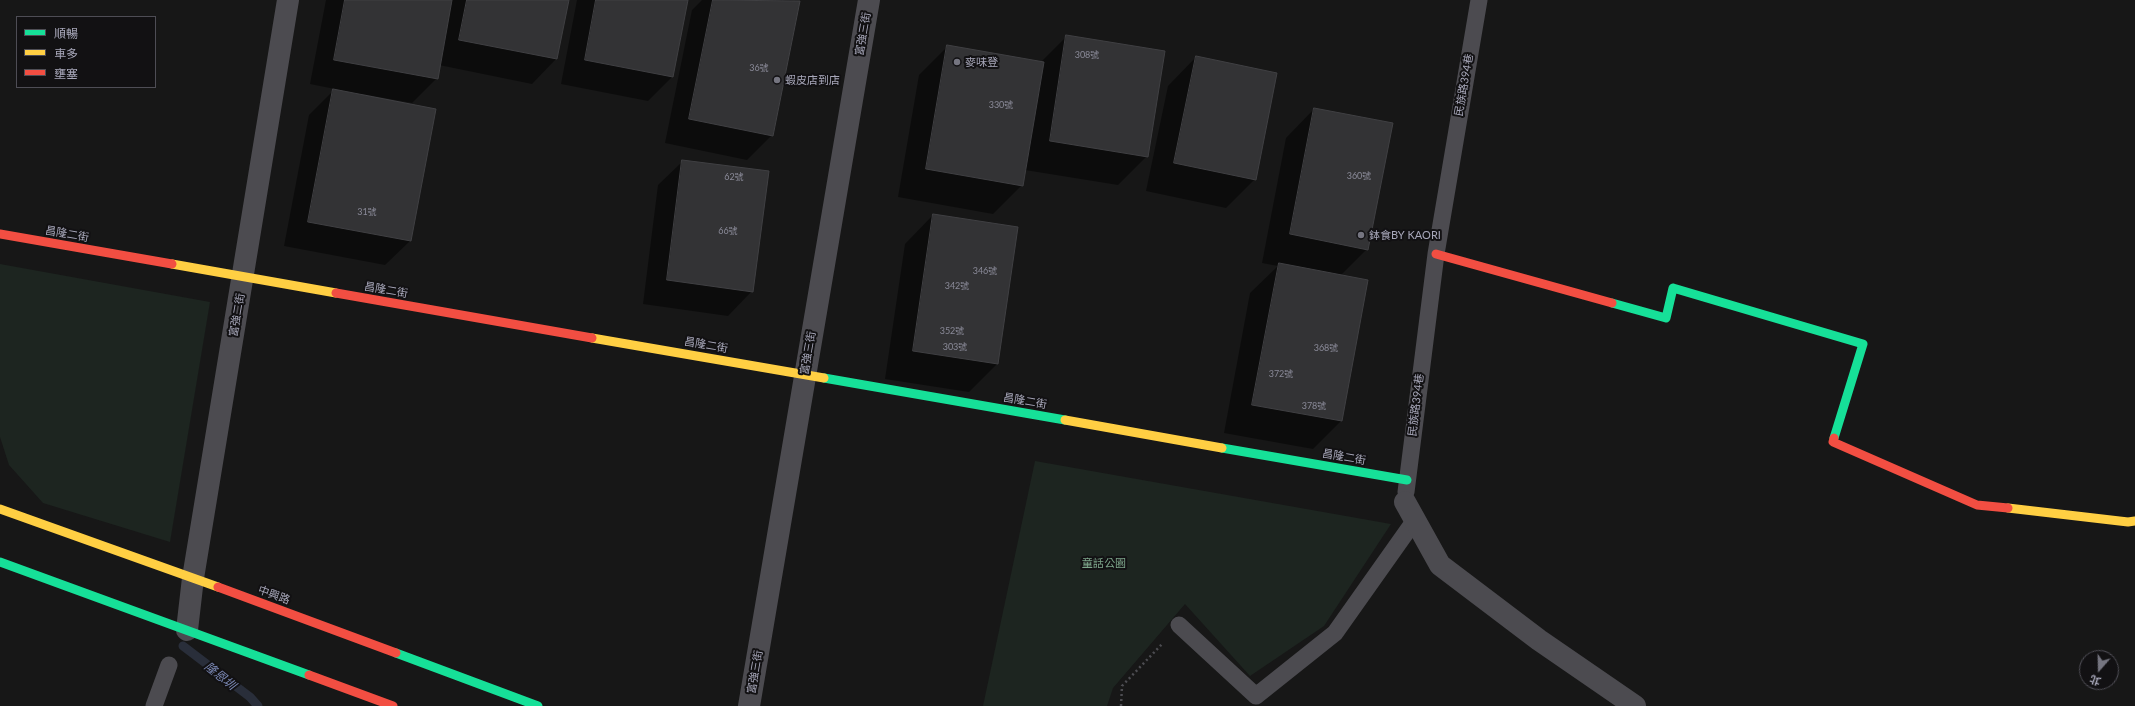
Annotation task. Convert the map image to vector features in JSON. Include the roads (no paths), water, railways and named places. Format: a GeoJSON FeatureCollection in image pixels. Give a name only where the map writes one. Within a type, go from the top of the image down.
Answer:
{"type":"FeatureCollection","features":[{"type":"Feature","properties":{"kind":"street","name":"富強二街"},"geometry":{"type":"LineString","coordinates":[[187,630],[193,578],[288,0]]}},
{"type":"Feature","properties":{"kind":"street","name":"富強三街"},"geometry":{"type":"LineString","coordinates":[[749,706],[869,0]]}},
{"type":"Feature","properties":{"kind":"street","name":"昌隆二街"},"geometry":{"type":"LineString","coordinates":[[0,234],[1407,480]]}},
{"type":"Feature","properties":{"kind":"street"},"geometry":{"type":"LineString","coordinates":[[1436,254],[1666,318],[1673,288],[1863,344],[1832,442],[1977,505],[2128,522],[2135,521]]}},
{"type":"Feature","properties":{"kind":"street","name":"中興路"},"geometry":{"type":"LineString","coordinates":[[0,509],[193,578],[538,706]]}},
{"type":"Feature","properties":{"kind":"street"},"geometry":{"type":"LineString","coordinates":[[1410,511],[1440,565],[1539,640],[1635,706]]}},
{"type":"Feature","properties":{"kind":"street"},"geometry":{"type":"LineString","coordinates":[[0,562],[393,706]]}},
{"type":"Feature","properties":{"kind":"lane","name":"民族路394巷"},"geometry":{"type":"LineString","coordinates":[[1410,511],[1407,480],[1436,254],[1479,0]]}},
{"type":"Feature","properties":{"kind":"lane"},"geometry":{"type":"LineString","coordinates":[[1179,625],[1256,696],[1335,633],[1410,511]]}},
{"type":"Feature","properties":{"kind":"lane"},"geometry":{"type":"LineString","coordinates":[[154,706],[169,665]]}},
{"type":"Feature","properties":{"kind":"waterway","name":"隆恩圳"},"geometry":{"type":"LineString","coordinates":[[183,646],[250,697],[258,706]]}},
{"type":"Feature","properties":{"kind":"place","name":"麥味登"},"geometry":{"type":"Point","coordinates":[957,62]}},
{"type":"Feature","properties":{"kind":"place","name":"蝦皮店到店"},"geometry":{"type":"Point","coordinates":[777,80]}},
{"type":"Feature","properties":{"kind":"place","name":"鉢食BY KAORI"},"geometry":{"type":"Point","coordinates":[1361,235]}},
{"type":"Feature","properties":{"kind":"park label","name":"童話公園"},"geometry":{"type":"Point","coordinates":[1104,563]}}]}
